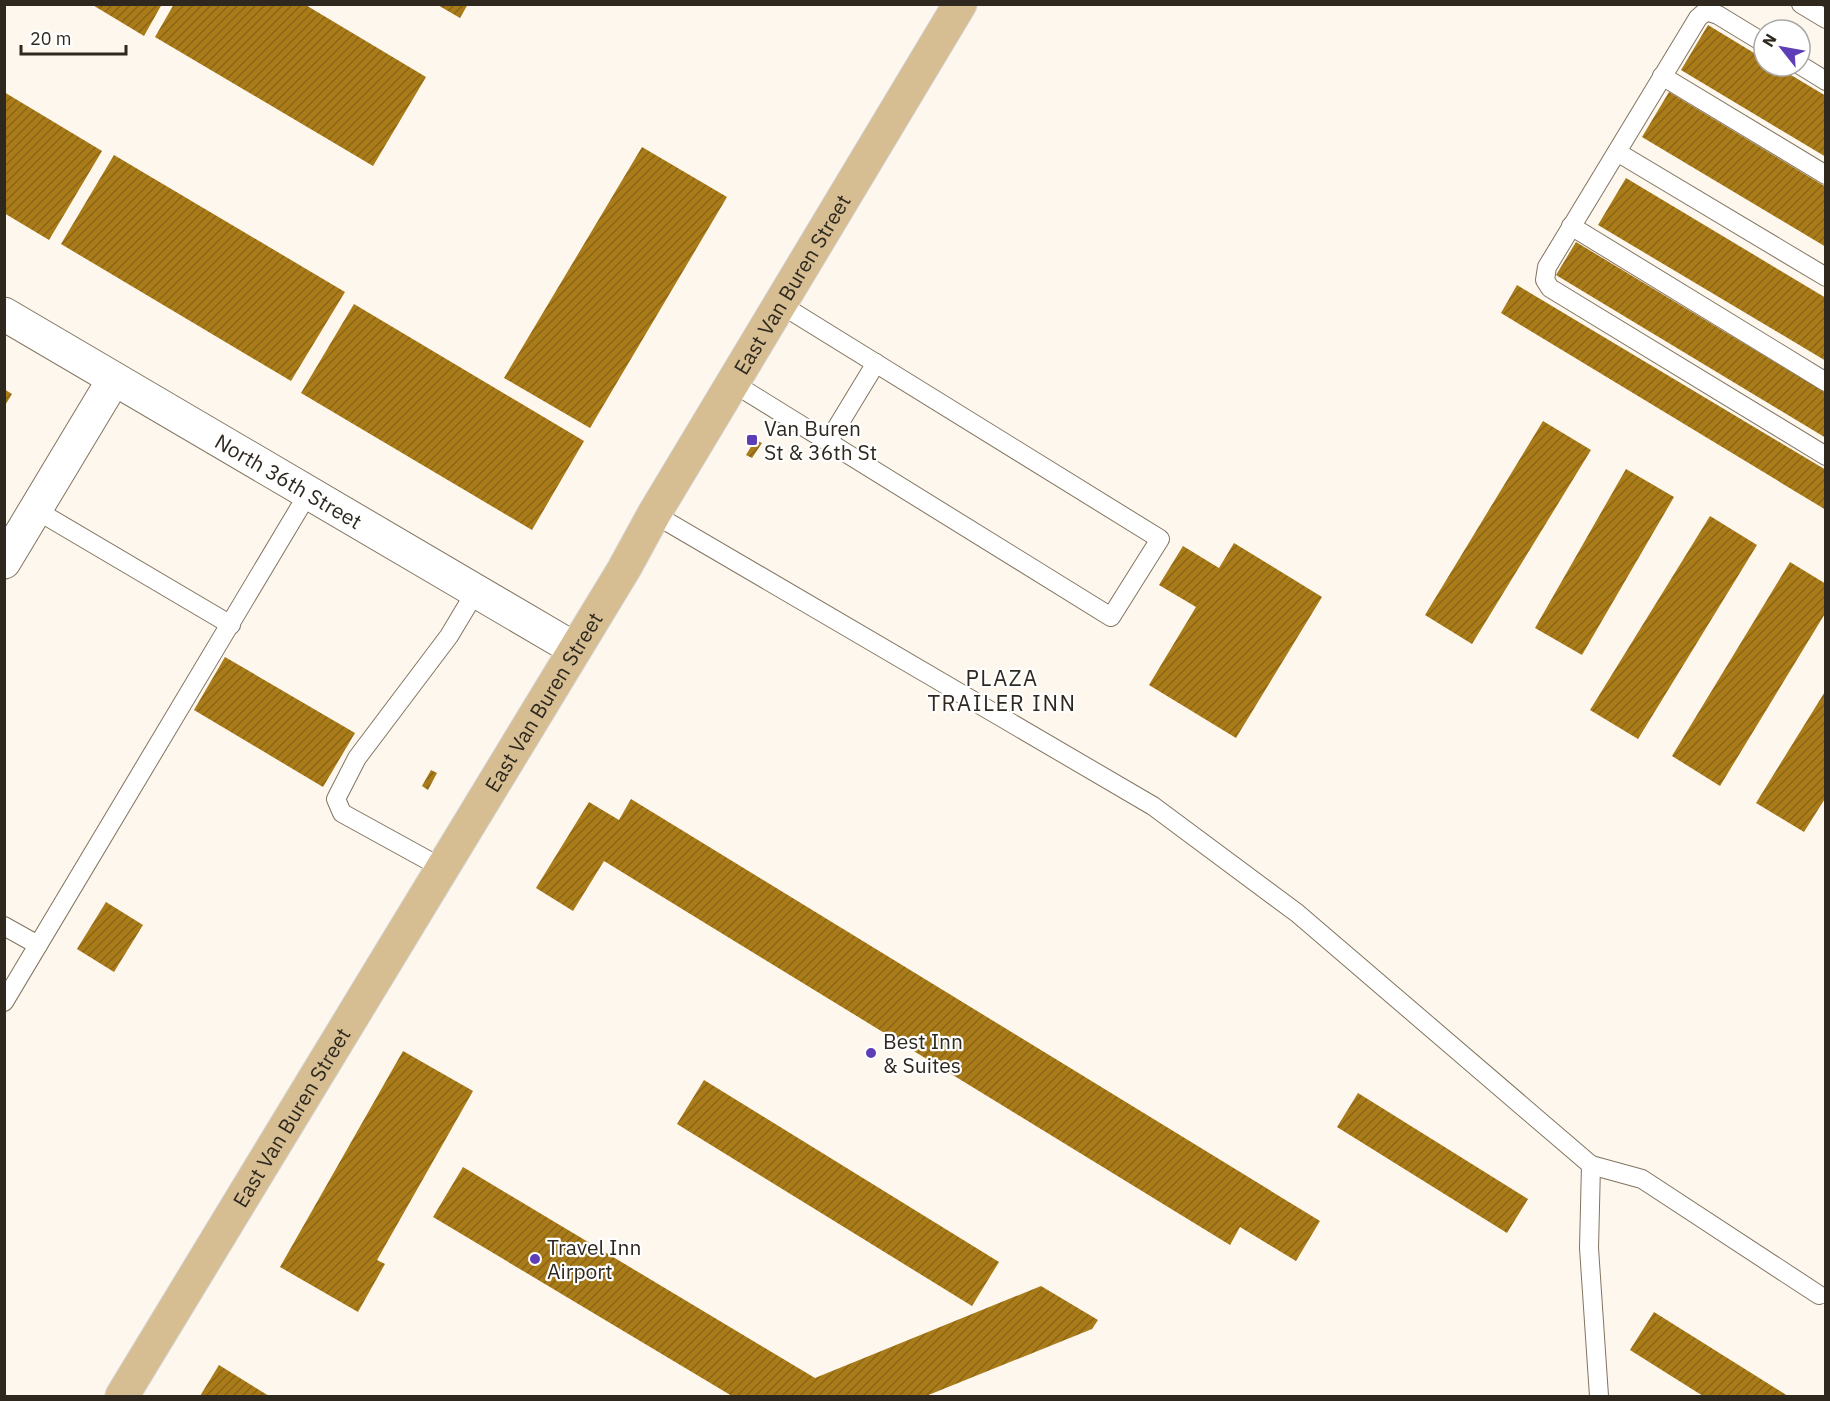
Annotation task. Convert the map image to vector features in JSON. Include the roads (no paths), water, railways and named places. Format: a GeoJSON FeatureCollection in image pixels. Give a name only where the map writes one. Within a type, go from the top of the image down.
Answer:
{"type":"FeatureCollection","features":[{"type":"Feature","properties":{"kind":"main road","name":"East Van Buren Street"},"geometry":{"type":"LineString","coordinates":[[122,1396],[573,648],[624,569],[654,514],[960,4]]}},
{"type":"Feature","properties":{"kind":"street","name":"North 36th Street"},"geometry":{"type":"LineString","coordinates":[[4,314],[573,648]]}},
{"type":"Feature","properties":{"kind":"street"},"geometry":{"type":"LineString","coordinates":[[4,562],[114,379]]}},
{"type":"Feature","properties":{"kind":"lane"},"geometry":{"type":"LineString","coordinates":[[1801,4],[1826,19]]}},
{"type":"Feature","properties":{"kind":"lane"},"geometry":{"type":"LineString","coordinates":[[1752,36],[1718,15],[1706,11],[1698,18],[1547,267],[1545,280],[1550,288],[1826,456]]}},
{"type":"Feature","properties":{"kind":"lane"},"geometry":{"type":"LineString","coordinates":[[1812,72],[1826,81]]}},
{"type":"Feature","properties":{"kind":"lane"},"geometry":{"type":"LineString","coordinates":[[1662,76],[1826,175]]}},
{"type":"Feature","properties":{"kind":"lane"},"geometry":{"type":"LineString","coordinates":[[1617,152],[1826,277]]}},
{"type":"Feature","properties":{"kind":"lane"},"geometry":{"type":"LineString","coordinates":[[1571,226],[1826,382]]}},
{"type":"Feature","properties":{"kind":"lane"},"geometry":{"type":"LineString","coordinates":[[733,383],[1111,617],[1160,539],[780,303]]}},
{"type":"Feature","properties":{"kind":"lane"},"geometry":{"type":"LineString","coordinates":[[828,442],[876,363]]}},
{"type":"Feature","properties":{"kind":"lane"},"geometry":{"type":"LineString","coordinates":[[4,1002],[309,492]]}},
{"type":"Feature","properties":{"kind":"lane"},"geometry":{"type":"LineString","coordinates":[[36,510],[231,625]]}},
{"type":"Feature","properties":{"kind":"lane"},"geometry":{"type":"LineString","coordinates":[[654,514],[1153,806],[1297,914],[1591,1165],[1642,1179],[1819,1295]]}},
{"type":"Feature","properties":{"kind":"lane"},"geometry":{"type":"LineString","coordinates":[[441,868],[342,813],[336,799],[357,758],[449,636],[476,591]]}},
{"type":"Feature","properties":{"kind":"lane"},"geometry":{"type":"LineString","coordinates":[[4,926],[38,945]]}},
{"type":"Feature","properties":{"kind":"lane"},"geometry":{"type":"LineString","coordinates":[[1591,1165],[1589,1248],[1599,1396]]}},
{"type":"Feature","properties":{"kind":"place","name":"Van Buren St & 36th St"},"geometry":{"type":"Point","coordinates":[752,440]}},
{"type":"Feature","properties":{"kind":"place","name":"Best Inn & Suites"},"geometry":{"type":"Point","coordinates":[871,1053]}},
{"type":"Feature","properties":{"kind":"place","name":"Travel Inn Airport"},"geometry":{"type":"Point","coordinates":[535,1259]}},
{"type":"Feature","properties":{"kind":"district","name":"PLAZA TRAILER INN"},"geometry":{"type":"Point","coordinates":[1002,690]}}]}
